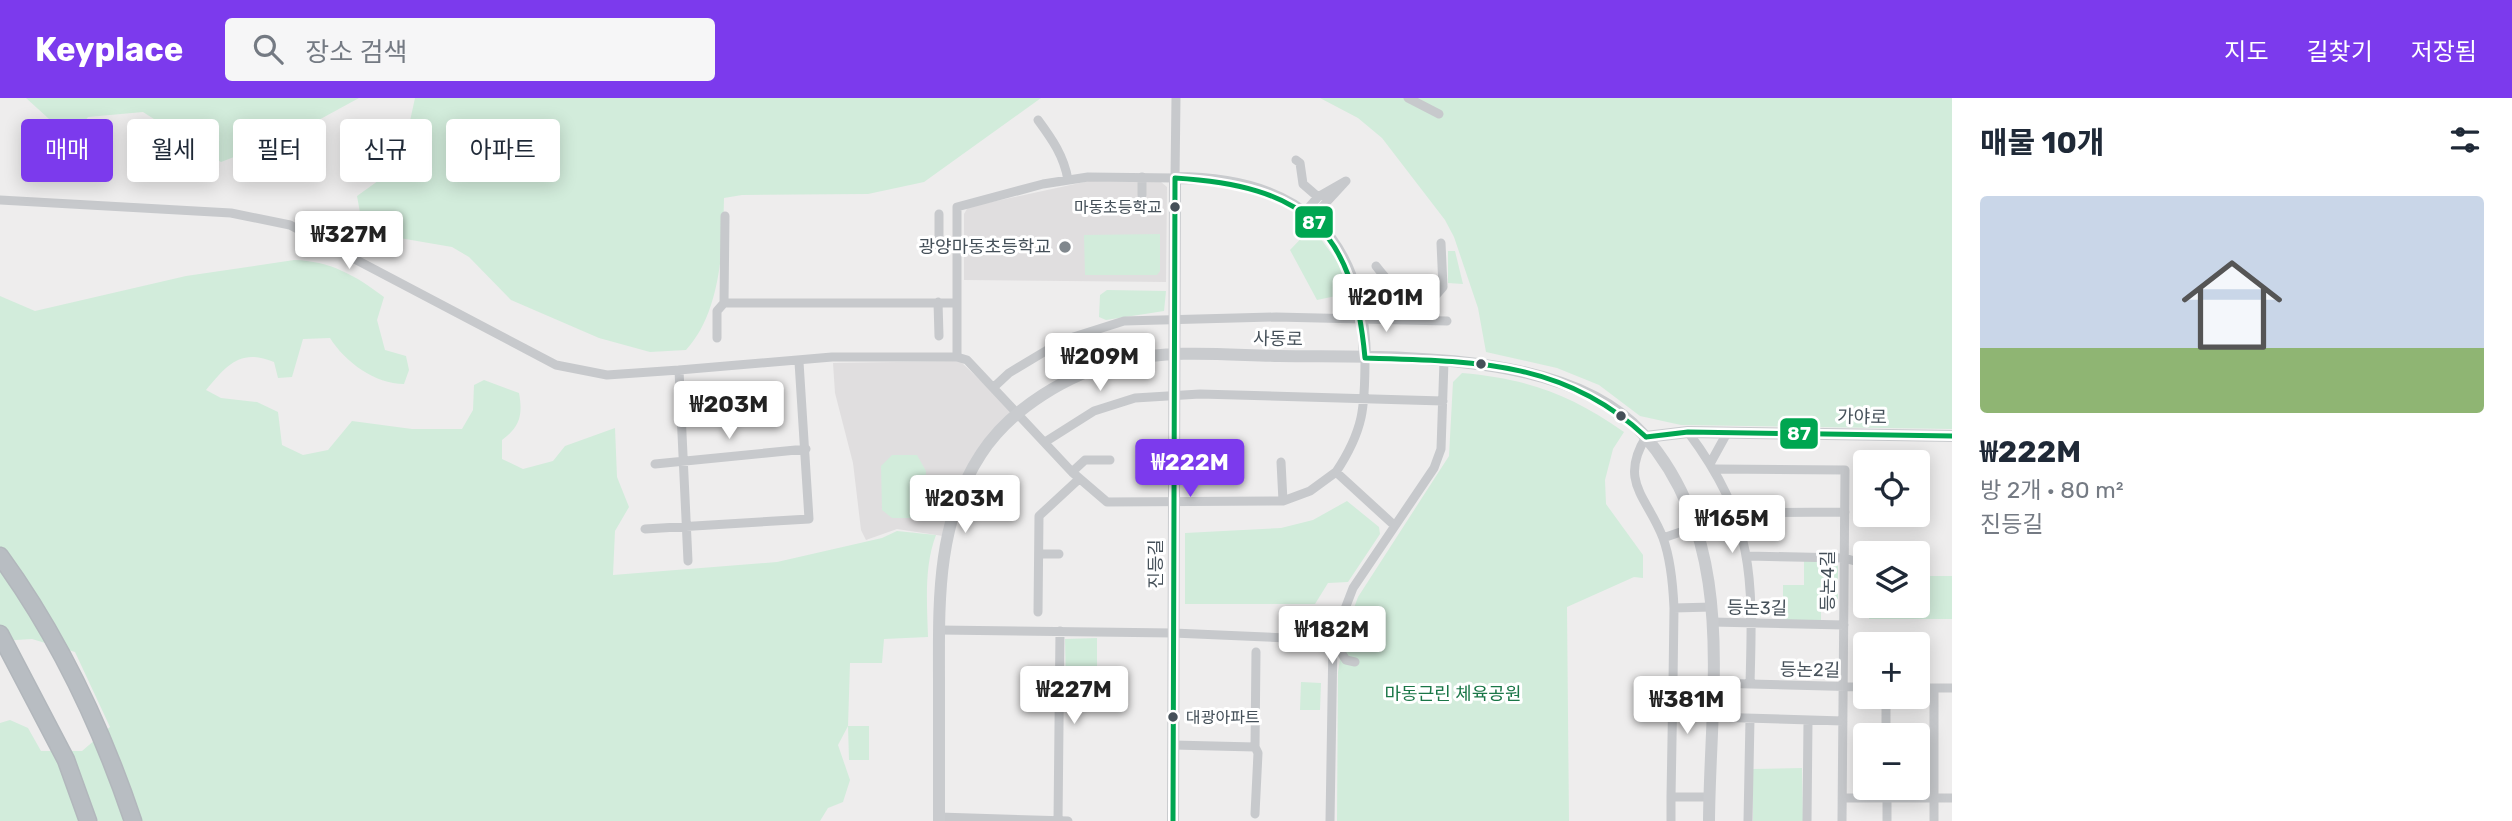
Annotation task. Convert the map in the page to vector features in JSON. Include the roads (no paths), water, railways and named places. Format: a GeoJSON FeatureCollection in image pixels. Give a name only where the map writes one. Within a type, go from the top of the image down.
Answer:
{"type":"FeatureCollection","features":[{"type":"Feature","properties":{"kind":"highway"},"geometry":{"type":"LineString","coordinates":[[0,556],[50,631],[94,717],[133,821]]}},
{"type":"Feature","properties":{"kind":"highway"},"geometry":{"type":"LineString","coordinates":[[0,634],[61,749],[88,821]]}},
{"type":"Feature","properties":{"kind":"street","name":"진등길"},"geometry":{"type":"LineString","coordinates":[[1172,821],[1176,98]]}},
{"type":"Feature","properties":{"kind":"street"},"geometry":{"type":"LineString","coordinates":[[1408,98],[1439,114]]}},
{"type":"Feature","properties":{"kind":"street"},"geometry":{"type":"LineString","coordinates":[[1038,120],[1066,164],[1068,180]]}},
{"type":"Feature","properties":{"kind":"street"},"geometry":{"type":"LineString","coordinates":[[1296,160],[1300,163],[1303,184],[1318,197]]}},
{"type":"Feature","properties":{"kind":"street"},"geometry":{"type":"LineString","coordinates":[[0,200],[231,213],[290,225],[312,234],[486,330],[556,365],[607,374],[799,362],[832,357],[967,359],[1072,472],[1107,502],[1283,501],[1310,491],[1336,472],[1359,434],[1365,398],[1363,318],[1348,266],[1337,247],[1307,216],[1283,198],[1242,183],[1217,178],[1088,177],[957,206],[957,357]]}},
{"type":"Feature","properties":{"kind":"street"},"geometry":{"type":"LineString","coordinates":[[1142,177],[1142,195]]}},
{"type":"Feature","properties":{"kind":"street"},"geometry":{"type":"LineString","coordinates":[[1346,181],[1307,216],[1318,197],[1346,181]]}},
{"type":"Feature","properties":{"kind":"street"},"geometry":{"type":"LineString","coordinates":[[939,214],[939,246],[957,246]]}},
{"type":"Feature","properties":{"kind":"street"},"geometry":{"type":"LineString","coordinates":[[717,338],[717,311],[724,303],[726,216]]}},
{"type":"Feature","properties":{"kind":"street"},"geometry":{"type":"LineString","coordinates":[[1376,266],[1394,289],[1408,295],[1436,295],[1443,287],[1441,243]]}},
{"type":"Feature","properties":{"kind":"street"},"geometry":{"type":"LineString","coordinates":[[938,302],[939,336]]}},
{"type":"Feature","properties":{"kind":"street"},"geometry":{"type":"LineString","coordinates":[[724,303],[957,303]]}},
{"type":"Feature","properties":{"kind":"street"},"geometry":{"type":"LineString","coordinates":[[993,387],[1009,373],[1064,340],[1124,321],[1175,317],[1447,321]]}},
{"type":"Feature","properties":{"kind":"street","name":"사동로"},"geometry":{"type":"LineString","coordinates":[[939,819],[939,630],[943,564],[954,507],[983,451],[1018,413],[1084,373],[1119,362],[1174,355],[1444,361],[1519,370],[1592,396],[1625,418],[1646,438],[1672,473],[1698,527],[1704,549],[1712,607],[1709,821]]}},
{"type":"Feature","properties":{"kind":"street"},"geometry":{"type":"LineString","coordinates":[[1330,821],[1333,640],[1353,588],[1434,468],[1441,449],[1444,361]]}},
{"type":"Feature","properties":{"kind":"street"},"geometry":{"type":"LineString","coordinates":[[645,529],[809,519],[799,362]]}},
{"type":"Feature","properties":{"kind":"street"},"geometry":{"type":"LineString","coordinates":[[679,370],[688,561]]}},
{"type":"Feature","properties":{"kind":"street"},"geometry":{"type":"LineString","coordinates":[[1045,442],[1094,411],[1135,398],[1174,394],[1443,401]]}},
{"type":"Feature","properties":{"kind":"street"},"geometry":{"type":"LineString","coordinates":[[1688,432],[1713,466],[1736,513],[1748,556],[1752,623],[1750,684]]}},
{"type":"Feature","properties":{"kind":"street","name":"가야로"},"geometry":{"type":"LineString","coordinates":[[1646,438],[1688,432],[1952,436]]}},
{"type":"Feature","properties":{"kind":"street"},"geometry":{"type":"LineString","coordinates":[[1713,466],[1727,433]]}},
{"type":"Feature","properties":{"kind":"street"},"geometry":{"type":"LineString","coordinates":[[1646,438],[1637,452],[1633,472],[1639,492],[1663,538],[1673,586],[1671,821]]}},
{"type":"Feature","properties":{"kind":"street"},"geometry":{"type":"LineString","coordinates":[[656,464],[806,449]]}},
{"type":"Feature","properties":{"kind":"street"},"geometry":{"type":"LineString","coordinates":[[1072,472],[1085,460],[1110,460]]}},
{"type":"Feature","properties":{"kind":"street"},"geometry":{"type":"LineString","coordinates":[[1174,462],[1197,462]]}},
{"type":"Feature","properties":{"kind":"street"},"geometry":{"type":"LineString","coordinates":[[1281,462],[1283,501]]}},
{"type":"Feature","properties":{"kind":"street","name":"등논4길"},"geometry":{"type":"LineString","coordinates":[[1713,466],[1845,471],[1842,821]]}},
{"type":"Feature","properties":{"kind":"street"},"geometry":{"type":"LineString","coordinates":[[1336,472],[1395,526]]}},
{"type":"Feature","properties":{"kind":"street"},"geometry":{"type":"LineString","coordinates":[[1038,612],[1039,516],[1079,479]]}},
{"type":"Feature","properties":{"kind":"street"},"geometry":{"type":"LineString","coordinates":[[1663,538],[1736,513],[1845,512]]}},
{"type":"Feature","properties":{"kind":"street"},"geometry":{"type":"LineString","coordinates":[[1039,554],[1059,554]]}},
{"type":"Feature","properties":{"kind":"street"},"geometry":{"type":"LineString","coordinates":[[1748,556],[1844,558],[1853,560]]}},
{"type":"Feature","properties":{"kind":"street"},"geometry":{"type":"LineString","coordinates":[[1674,608],[1712,607]]}},
{"type":"Feature","properties":{"kind":"street","name":"등논3길"},"geometry":{"type":"LineString","coordinates":[[1712,622],[1844,625]]}},
{"type":"Feature","properties":{"kind":"street"},"geometry":{"type":"LineString","coordinates":[[939,630],[1173,633],[1333,640]]}},
{"type":"Feature","properties":{"kind":"street"},"geometry":{"type":"LineString","coordinates":[[1058,821],[1060,631]]}},
{"type":"Feature","properties":{"kind":"street"},"geometry":{"type":"LineString","coordinates":[[1333,640],[1346,660],[1355,662]]}},
{"type":"Feature","properties":{"kind":"street"},"geometry":{"type":"LineString","coordinates":[[1255,814],[1258,753],[1255,747],[1256,652]]}},
{"type":"Feature","properties":{"kind":"street","name":"등논2길"},"geometry":{"type":"LineString","coordinates":[[1673,682],[1853,686]]}},
{"type":"Feature","properties":{"kind":"street"},"geometry":{"type":"LineString","coordinates":[[1930,688],[1952,688]]}},
{"type":"Feature","properties":{"kind":"street"},"geometry":{"type":"LineString","coordinates":[[1934,688],[1934,821]]}},
{"type":"Feature","properties":{"kind":"street"},"geometry":{"type":"LineString","coordinates":[[1711,717],[1843,721]]}},
{"type":"Feature","properties":{"kind":"street"},"geometry":{"type":"LineString","coordinates":[[1748,821],[1750,719]]}},
{"type":"Feature","properties":{"kind":"street"},"geometry":{"type":"LineString","coordinates":[[1807,821],[1808,721]]}},
{"type":"Feature","properties":{"kind":"street"},"geometry":{"type":"LineString","coordinates":[[1173,745],[1255,747]]}},
{"type":"Feature","properties":{"kind":"street"},"geometry":{"type":"LineString","coordinates":[[1671,797],[1709,797]]}},
{"type":"Feature","properties":{"kind":"street"},"geometry":{"type":"LineString","coordinates":[[1843,798],[1853,797]]}},
{"type":"Feature","properties":{"kind":"street"},"geometry":{"type":"LineString","coordinates":[[1930,798],[1952,798]]}},
{"type":"Feature","properties":{"kind":"street"},"geometry":{"type":"LineString","coordinates":[[1887,800],[1887,821]]}},
{"type":"Feature","properties":{"kind":"street"},"geometry":{"type":"LineString","coordinates":[[939,819],[1068,821]]}},
{"type":"Feature","properties":{"kind":"place","name":"마동초등학교"},"geometry":{"type":"Point","coordinates":[1175,207]}},
{"type":"Feature","properties":{"kind":"place","name":"광양마동초등학교"},"geometry":{"type":"Point","coordinates":[1065,247]}},
{"type":"Feature","properties":{"kind":"place","name":"대광아파트"},"geometry":{"type":"Point","coordinates":[1173,717]}},
{"type":"Feature","properties":{"kind":"park label","name":"마동근린 체육공원"},"geometry":{"type":"Point","coordinates":[1453,694]}}]}
